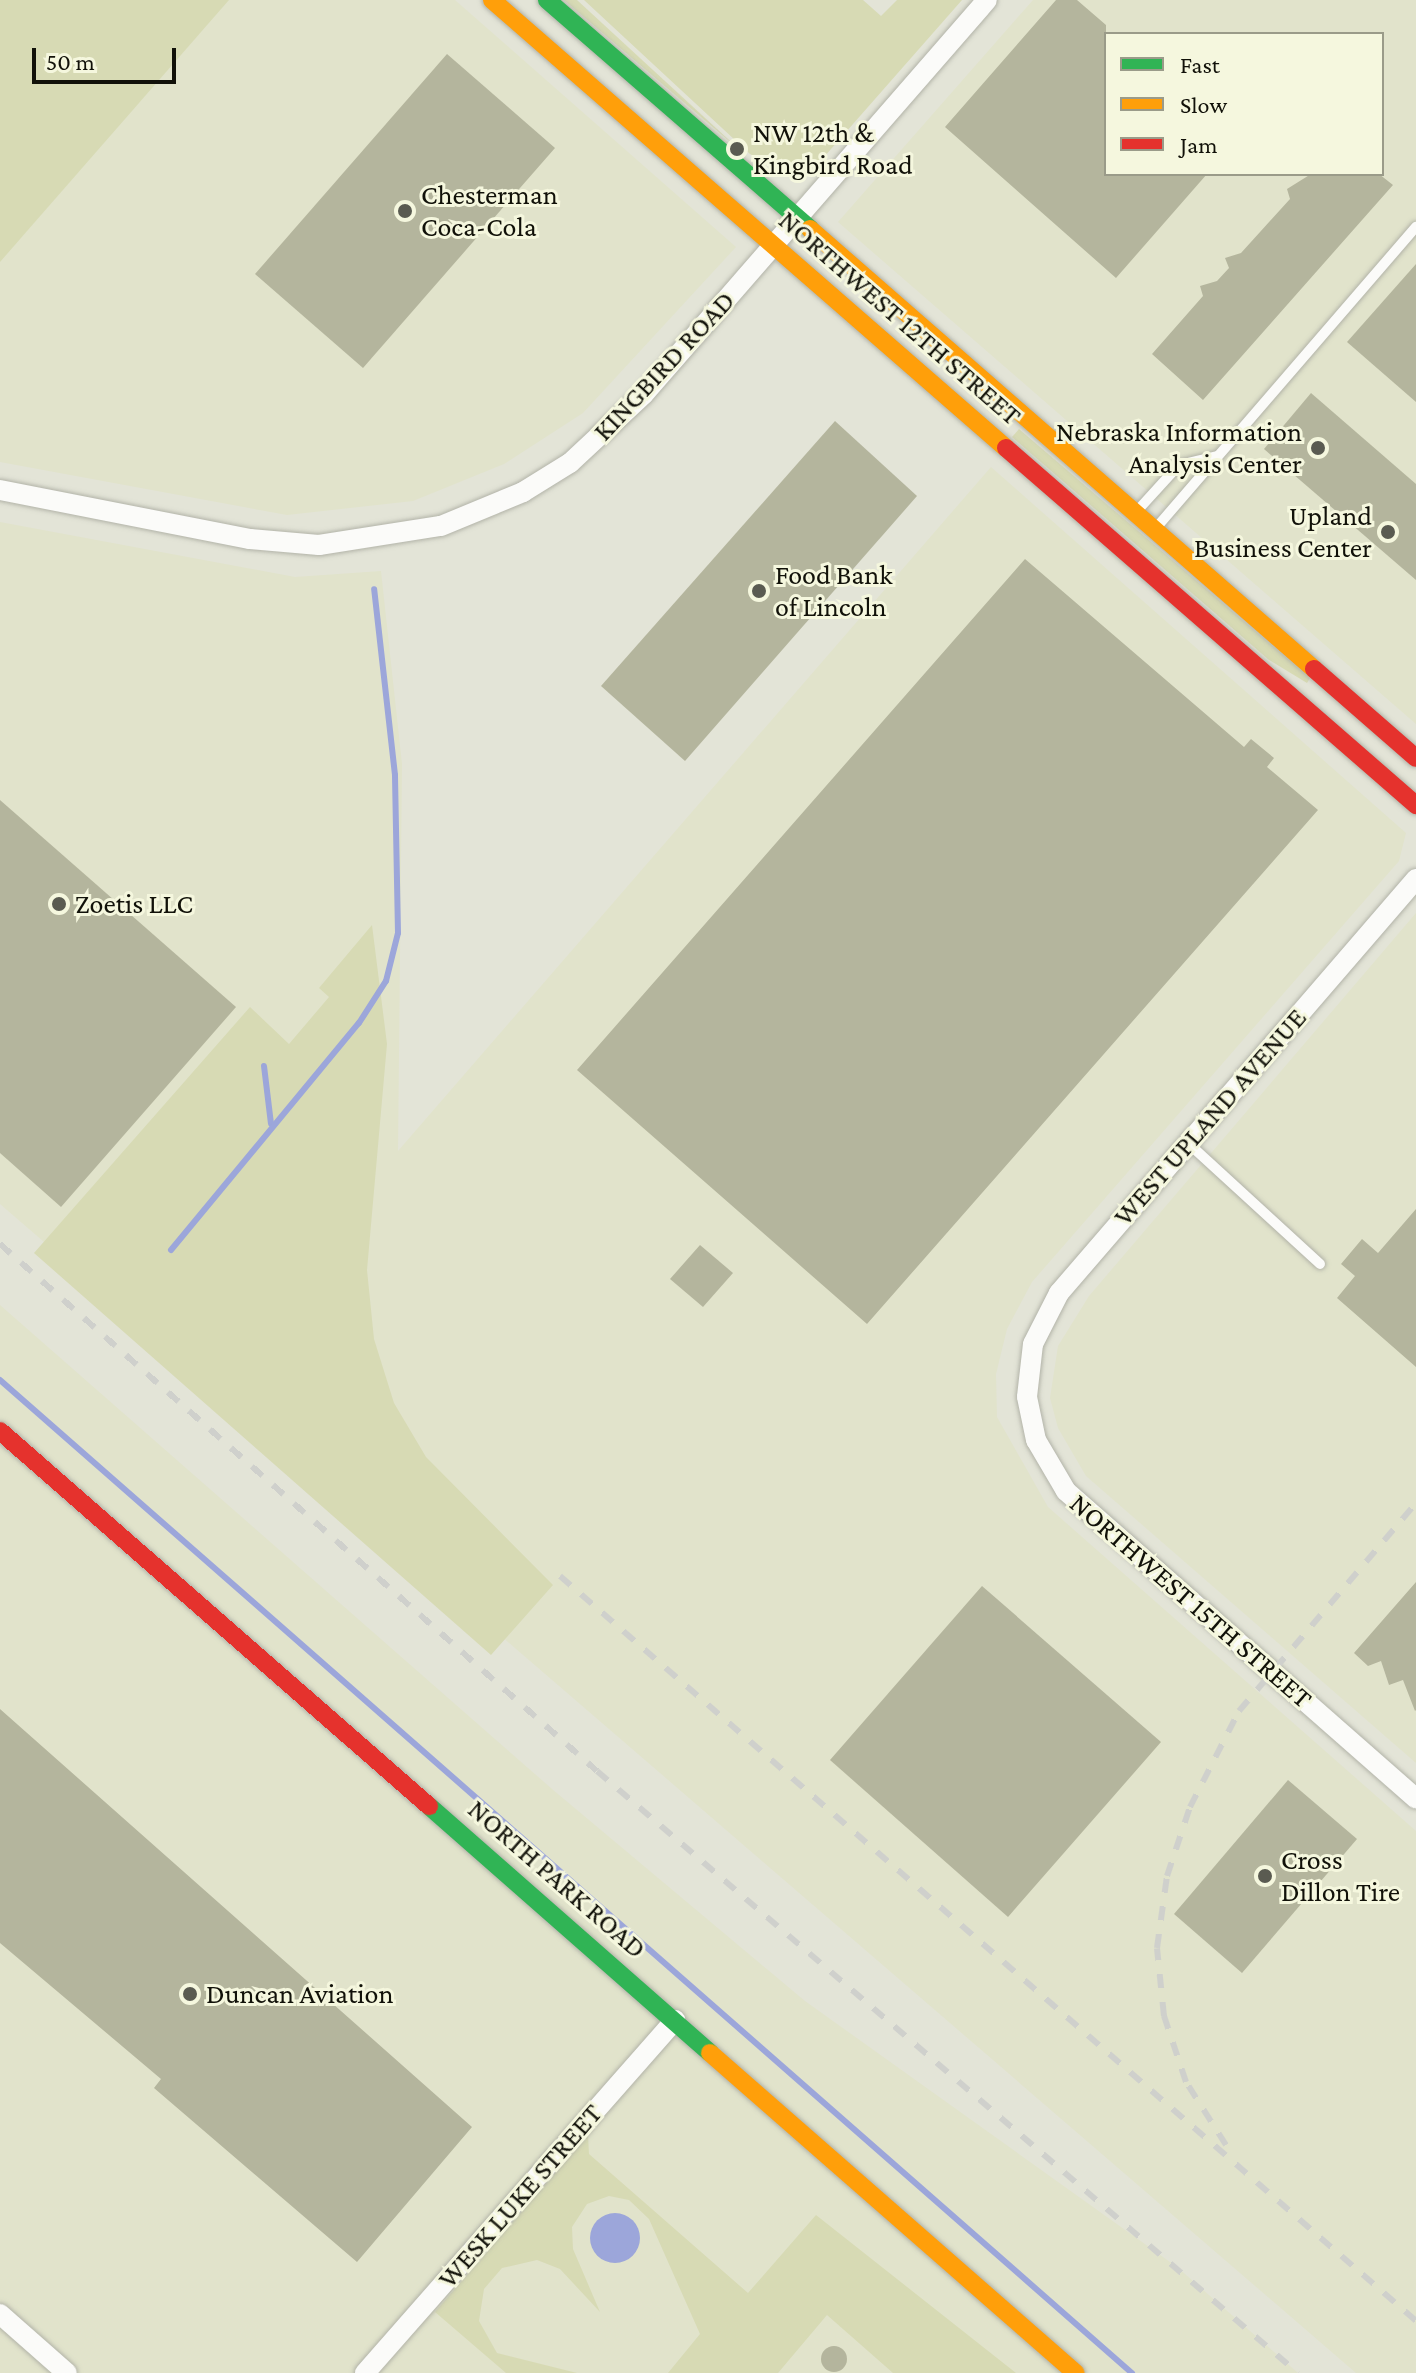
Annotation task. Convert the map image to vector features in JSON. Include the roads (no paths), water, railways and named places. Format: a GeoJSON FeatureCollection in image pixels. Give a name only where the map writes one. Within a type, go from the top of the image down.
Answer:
{"type":"FeatureCollection","features":[{"type":"Feature","properties":{"kind":"main road","name":"NORTHWEST 12TH STREET"},"geometry":{"type":"LineString","coordinates":[[492,0],[1416,805]]}},
{"type":"Feature","properties":{"kind":"main road","name":"NORTHWEST 12TH STREET"},"geometry":{"type":"LineString","coordinates":[[547,0],[1416,758]]}},
{"type":"Feature","properties":{"kind":"main road","name":"NORTH PARK ROAD"},"geometry":{"type":"LineString","coordinates":[[0,1431],[1076,2373]]}},
{"type":"Feature","properties":{"kind":"street","name":"KINGBIRD ROAD"},"geometry":{"type":"LineString","coordinates":[[0,490],[299,544],[379,539],[441,526],[523,492],[591,446],[644,394],[987,0]]}},
{"type":"Feature","properties":{"kind":"street","name":"WEST UPLAND AVENUE"},"geometry":{"type":"LineString","coordinates":[[1027,1368],[1054,1300],[1416,879]]}},
{"type":"Feature","properties":{"kind":"street","name":"NORTHWEST 15TH STREET"},"geometry":{"type":"LineString","coordinates":[[1027,1368],[1036,1440],[1066,1491],[1416,1798]]}},
{"type":"Feature","properties":{"kind":"street","name":"WESK LUKE STREET"},"geometry":{"type":"LineString","coordinates":[[365,2373],[675,2020]]}},
{"type":"Feature","properties":{"kind":"street"},"geometry":{"type":"LineString","coordinates":[[0,2314],[67,2373]]}},
{"type":"Feature","properties":{"kind":"lane"},"geometry":{"type":"LineString","coordinates":[[1155,528],[1416,227]]}},
{"type":"Feature","properties":{"kind":"lane"},"geometry":{"type":"LineString","coordinates":[[1136,512],[1179,465],[1217,456]]}},
{"type":"Feature","properties":{"kind":"lane"},"geometry":{"type":"LineString","coordinates":[[1188,1143],[1320,1264]]}},
{"type":"Feature","properties":{"kind":"water"},"geometry":{"type":"Polygon","coordinates":[[[615,2213],[633,2220],[640,2238],[633,2256],[615,2263],[597,2256],[590,2238],[597,2220],[615,2213]]]}},
{"type":"Feature","properties":{"kind":"waterway"},"geometry":{"type":"LineString","coordinates":[[171,1250],[359,1023],[386,981],[398,933],[395,775],[374,589]]}},
{"type":"Feature","properties":{"kind":"waterway"},"geometry":{"type":"LineString","coordinates":[[264,1066],[271,1124]]}},
{"type":"Feature","properties":{"kind":"waterway"},"geometry":{"type":"LineString","coordinates":[[0,1380],[1132,2373]]}},
{"type":"Feature","properties":{"kind":"railway"},"geometry":{"type":"LineString","coordinates":[[0,1244],[597,1771],[1298,2373]]}},
{"type":"Feature","properties":{"kind":"railway"},"geometry":{"type":"LineString","coordinates":[[1226,2145],[1186,2082],[1164,2016],[1157,1948],[1167,1876],[1190,1807],[1239,1711],[1416,1503]]}},
{"type":"Feature","properties":{"kind":"railway"},"geometry":{"type":"LineString","coordinates":[[560,1576],[1416,2321]]}},
{"type":"Feature","properties":{"kind":"place","name":"NW 12th & Kingbird Road"},"geometry":{"type":"Point","coordinates":[737,149]}},
{"type":"Feature","properties":{"kind":"place","name":"Chesterman Coca-Cola"},"geometry":{"type":"Point","coordinates":[405,211]}},
{"type":"Feature","properties":{"kind":"place","name":"Nebraska Information Analysis Center"},"geometry":{"type":"Point","coordinates":[1318,448]}},
{"type":"Feature","properties":{"kind":"place","name":"Upland Business Center"},"geometry":{"type":"Point","coordinates":[1388,532]}},
{"type":"Feature","properties":{"kind":"place","name":"Food Bank of Lincoln"},"geometry":{"type":"Point","coordinates":[759,591]}},
{"type":"Feature","properties":{"kind":"place","name":"Zoetis LLC"},"geometry":{"type":"Point","coordinates":[59,904]}},
{"type":"Feature","properties":{"kind":"place","name":"Cross Dillon Tire"},"geometry":{"type":"Point","coordinates":[1265,1876]}},
{"type":"Feature","properties":{"kind":"place","name":"Duncan Aviation"},"geometry":{"type":"Point","coordinates":[190,1994]}}]}
